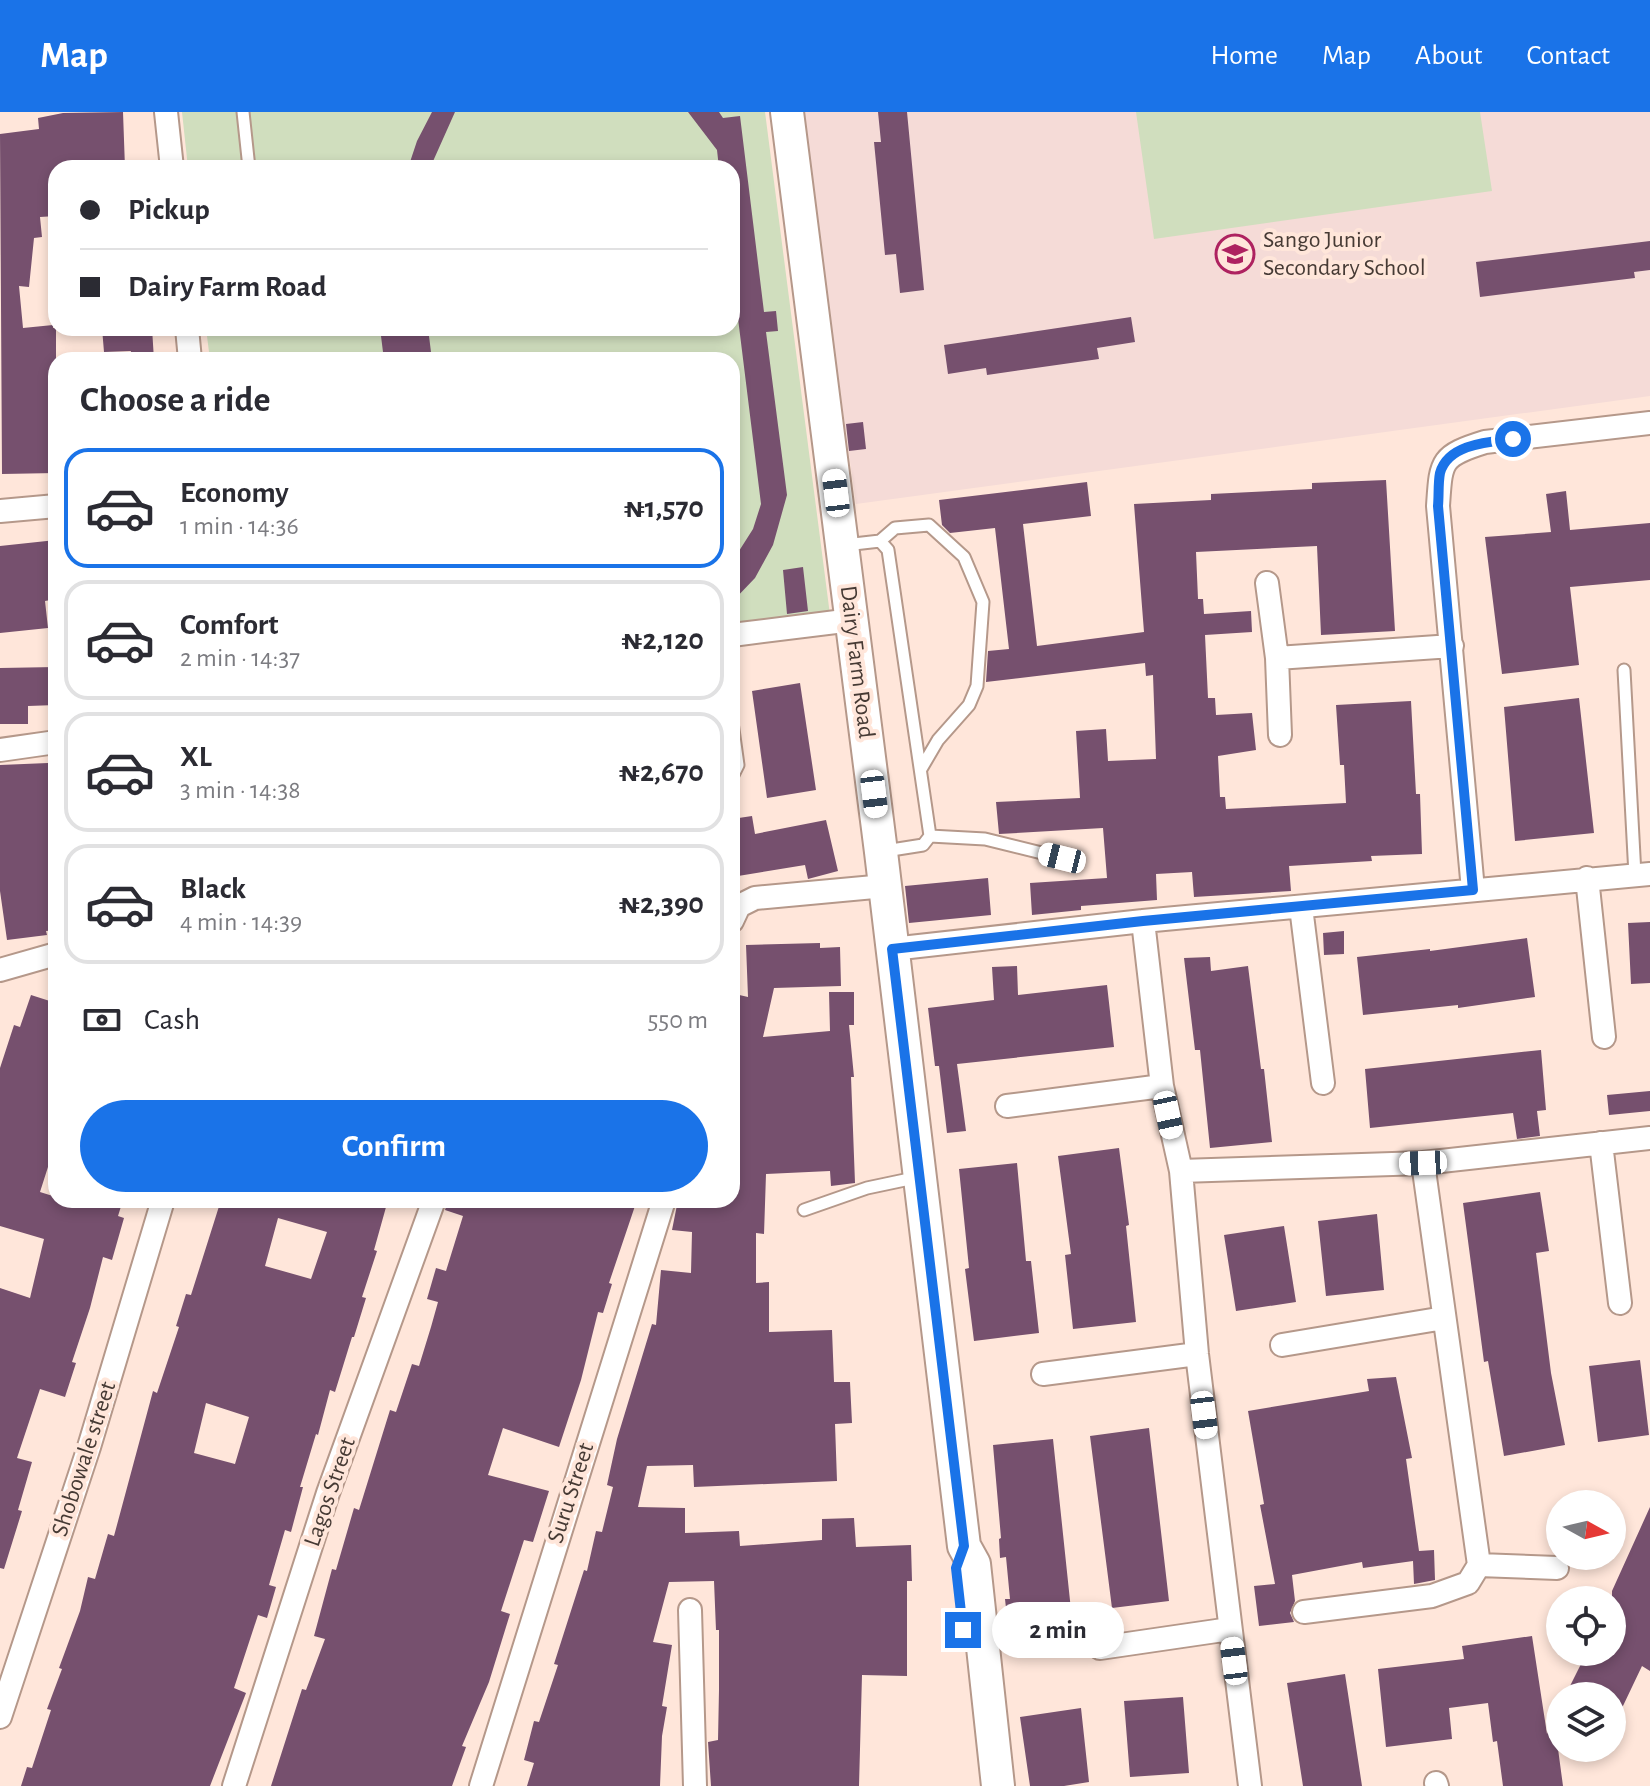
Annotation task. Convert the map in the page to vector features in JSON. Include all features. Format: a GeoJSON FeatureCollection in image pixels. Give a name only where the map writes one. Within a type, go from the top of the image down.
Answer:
{"type":"FeatureCollection","features":[{"type":"Feature","properties":{"kind":"main road","name":"Dairy Farm Road"},"geometry":{"type":"LineString","coordinates":[[787,112],[881,852],[964,1546],[974,1564],[998,1786]]}},
{"type":"Feature","properties":{"kind":"main road","name":"Dairy Farm Road"},"geometry":{"type":"LineString","coordinates":[[964,1546],[956,1568],[979,1786]]}},
{"type":"Feature","properties":{"kind":"street"},"geometry":{"type":"LineString","coordinates":[[166,112],[171,160]]}},
{"type":"Feature","properties":{"kind":"street"},"geometry":{"type":"LineString","coordinates":[[1473,890],[1438,506],[1440,472],[1448,457],[1461,449],[1485,442],[1650,423]]}},
{"type":"Feature","properties":{"kind":"street"},"geometry":{"type":"LineString","coordinates":[[0,511],[48,507]]}},
{"type":"Feature","properties":{"kind":"street"},"geometry":{"type":"LineString","coordinates":[[1267,583],[1277,658],[1280,735]]}},
{"type":"Feature","properties":{"kind":"street"},"geometry":{"type":"LineString","coordinates":[[740,634],[852,620]]}},
{"type":"Feature","properties":{"kind":"street"},"geometry":{"type":"LineString","coordinates":[[1277,658],[1452,646]]}},
{"type":"Feature","properties":{"kind":"street"},"geometry":{"type":"LineString","coordinates":[[0,750],[48,743]]}},
{"type":"Feature","properties":{"kind":"street"},"geometry":{"type":"LineString","coordinates":[[892,949],[1143,921],[1642,874]]}},
{"type":"Feature","properties":{"kind":"street"},"geometry":{"type":"LineString","coordinates":[[1587,878],[1604,1037]]}},
{"type":"Feature","properties":{"kind":"street"},"geometry":{"type":"LineString","coordinates":[[740,906],[755,898],[885,886]]}},
{"type":"Feature","properties":{"kind":"street"},"geometry":{"type":"LineString","coordinates":[[1301,907],[1323,1083]]}},
{"type":"Feature","properties":{"kind":"street"},"geometry":{"type":"LineString","coordinates":[[1143,921],[1162,1086],[1181,1171],[1197,1354],[1250,1786]]}},
{"type":"Feature","properties":{"kind":"street"},"geometry":{"type":"LineString","coordinates":[[0,970],[48,956]]}},
{"type":"Feature","properties":{"kind":"street"},"geometry":{"type":"LineString","coordinates":[[1007,1106],[1162,1086]]}},
{"type":"Feature","properties":{"kind":"street"},"geometry":{"type":"LineString","coordinates":[[1181,1171],[1423,1163],[1650,1138]]}},
{"type":"Feature","properties":{"kind":"street"},"geometry":{"type":"LineString","coordinates":[[1601,1143],[1620,1303]]}},
{"type":"Feature","properties":{"kind":"street"},"geometry":{"type":"LineString","coordinates":[[1304,1612],[1432,1596],[1468,1583],[1479,1565],[1423,1163]]}},
{"type":"Feature","properties":{"kind":"street","name":"Shobowale street"},"geometry":{"type":"LineString","coordinates":[[0,1717],[89,1447],[161,1208]]}},
{"type":"Feature","properties":{"kind":"street","name":"Lagos Street"},"geometry":{"type":"LineString","coordinates":[[234,1786],[328,1493],[431,1208]]}},
{"type":"Feature","properties":{"kind":"street","name":"Suru Street"},"geometry":{"type":"LineString","coordinates":[[481,1786],[662,1208]]}},
{"type":"Feature","properties":{"kind":"street"},"geometry":{"type":"LineString","coordinates":[[1282,1345],[1444,1318]]}},
{"type":"Feature","properties":{"kind":"street"},"geometry":{"type":"LineString","coordinates":[[1043,1374],[1197,1354]]}},
{"type":"Feature","properties":{"kind":"street"},"geometry":{"type":"LineString","coordinates":[[1479,1565],[1546,1568]]}},
{"type":"Feature","properties":{"kind":"street"},"geometry":{"type":"LineString","coordinates":[[690,1610],[695,1786]]}},
{"type":"Feature","properties":{"kind":"street"},"geometry":{"type":"LineString","coordinates":[[1100,1648],[1230,1629]]}},
{"type":"Feature","properties":{"kind":"lane"},"geometry":{"type":"LineString","coordinates":[[243,112],[248,160]]}},
{"type":"Feature","properties":{"kind":"lane"},"geometry":{"type":"LineString","coordinates":[[842,545],[880,541],[895,528],[929,525],[964,557],[983,602],[977,686],[969,705],[938,740],[921,769]]}},
{"type":"Feature","properties":{"kind":"lane"},"geometry":{"type":"LineString","coordinates":[[880,541],[888,550],[930,836],[923,845],[881,852]]}},
{"type":"Feature","properties":{"kind":"lane"},"geometry":{"type":"LineString","coordinates":[[1624,670],[1642,874]]}},
{"type":"Feature","properties":{"kind":"lane"},"geometry":{"type":"LineString","coordinates":[[930,836],[985,839],[1062,858]]}},
{"type":"Feature","properties":{"kind":"lane"},"geometry":{"type":"LineString","coordinates":[[804,1210],[867,1188],[920,1177]]}},
{"type":"Feature","properties":{"kind":"shaded area","name":"Sango Junior Secondary School"},"geometry":{"type":"Polygon","coordinates":[[[801,112],[1650,112],[1650,396],[856,504],[801,112]]]}},
{"type":"Feature","properties":{"kind":"green space"},"geometry":{"type":"Polygon","coordinates":[[[182,112],[765,112],[830,615],[740,629],[740,352],[209,352],[207,336],[740,336],[740,160],[187,160],[182,112]]]}},
{"type":"Feature","properties":{"kind":"green space"},"geometry":{"type":"Polygon","coordinates":[[[1136,112],[1480,112],[1492,191],[1154,239],[1136,112]]]}},
{"type":"Feature","properties":{"kind":"building"},"geometry":{"type":"Polygon","coordinates":[[[123,112],[125,160],[48,160],[48,216],[40,217],[42,237],[34,238],[29,287],[19,286],[23,328],[48,326],[48,336],[56,336],[56,352],[48,352],[48,473],[2,474],[0,134],[39,129],[38,118],[63,113],[123,112]]]}},
{"type":"Feature","properties":{"kind":"building"},"geometry":{"type":"Polygon","coordinates":[[[432,112],[455,112],[434,160],[411,160],[432,112]]]}},
{"type":"Feature","properties":{"kind":"building"},"geometry":{"type":"Polygon","coordinates":[[[688,112],[719,112],[723,118],[740,116],[764,312],[776,311],[778,331],[766,332],[787,495],[773,545],[755,578],[740,594],[740,549],[753,529],[761,504],[740,335],[740,160],[718,160],[717,150],[688,112]]]}},
{"type":"Feature","properties":{"kind":"building"},"geometry":{"type":"Polygon","coordinates":[[[878,112],[907,112],[924,290],[900,293],[896,254],[885,255],[874,142],[881,142],[878,112]]]}},
{"type":"Feature","properties":{"kind":"building"},"geometry":{"type":"Polygon","coordinates":[[[1650,241],[1650,270],[1634,272],[1635,278],[1480,297],[1476,262],[1650,241]]]}},
{"type":"Feature","properties":{"kind":"building"},"geometry":{"type":"Polygon","coordinates":[[[1131,317],[1135,342],[1097,348],[1099,359],[987,375],[986,368],[948,374],[944,345],[1131,317]]]}},
{"type":"Feature","properties":{"kind":"building"},"geometry":{"type":"Polygon","coordinates":[[[103,336],[152,336],[154,352],[104,352],[103,336]]]}},
{"type":"Feature","properties":{"kind":"building"},"geometry":{"type":"Polygon","coordinates":[[[381,336],[429,336],[431,352],[383,352],[381,336]]]}},
{"type":"Feature","properties":{"kind":"building"},"geometry":{"type":"Polygon","coordinates":[[[863,422],[866,449],[849,451],[846,424],[863,422]]]}},
{"type":"Feature","properties":{"kind":"building"},"geometry":{"type":"Polygon","coordinates":[[[1386,480],[1395,631],[1321,635],[1317,546],[1196,552],[1198,599],[1203,599],[1204,614],[1251,611],[1252,632],[1205,635],[1208,698],[1215,698],[1216,715],[1252,713],[1256,750],[1218,756],[1220,797],[1225,797],[1226,809],[1346,803],[1336,705],[1411,701],[1422,854],[1371,856],[1372,861],[1289,866],[1291,891],[1194,897],[1192,872],[1156,874],[1157,900],[1081,906],[1081,910],[1032,915],[1030,883],[1107,878],[1103,828],[999,834],[996,802],[1080,798],[1076,731],[1106,729],[1108,761],[1156,759],[1153,675],[1146,676],[1145,663],[986,682],[988,651],[1009,649],[995,528],[950,533],[942,525],[939,500],[1087,482],[1091,516],[1023,524],[1037,646],[1144,632],[1134,504],[1211,500],[1211,494],[1312,489],[1312,483],[1386,480]]]}},
{"type":"Feature","properties":{"kind":"building"},"geometry":{"type":"Polygon","coordinates":[[[1566,491],[1570,530],[1650,523],[1650,580],[1570,587],[1579,665],[1502,674],[1485,537],[1551,532],[1546,494],[1566,491]]]}},
{"type":"Feature","properties":{"kind":"building"},"geometry":{"type":"Polygon","coordinates":[[[48,541],[48,600],[45,601],[48,628],[0,633],[0,546],[48,541]]]}},
{"type":"Feature","properties":{"kind":"building"},"geometry":{"type":"Polygon","coordinates":[[[803,567],[808,611],[787,614],[783,570],[803,567]]]}},
{"type":"Feature","properties":{"kind":"building"},"geometry":{"type":"Polygon","coordinates":[[[48,667],[48,705],[28,706],[28,724],[0,724],[0,668],[48,667]]]}},
{"type":"Feature","properties":{"kind":"building"},"geometry":{"type":"Polygon","coordinates":[[[800,683],[816,790],[767,798],[752,691],[800,683]]]}},
{"type":"Feature","properties":{"kind":"building"},"geometry":{"type":"Polygon","coordinates":[[[1579,698],[1594,833],[1515,841],[1504,707],[1579,698]]]}},
{"type":"Feature","properties":{"kind":"building"},"geometry":{"type":"Polygon","coordinates":[[[48,763],[47,935],[7,940],[0,891],[0,765],[48,763]]]}},
{"type":"Feature","properties":{"kind":"building"},"geometry":{"type":"Polygon","coordinates":[[[752,816],[755,834],[826,820],[838,871],[808,879],[805,865],[740,876],[740,818],[752,816]]]}},
{"type":"Feature","properties":{"kind":"building"},"geometry":{"type":"Polygon","coordinates":[[[988,878],[991,915],[909,923],[905,886],[988,878]]]}},
{"type":"Feature","properties":{"kind":"building"},"geometry":{"type":"Polygon","coordinates":[[[1650,922],[1650,983],[1631,984],[1628,923],[1650,922]]]}},
{"type":"Feature","properties":{"kind":"building"},"geometry":{"type":"Polygon","coordinates":[[[1344,931],[1344,954],[1324,955],[1323,933],[1344,931]]]}},
{"type":"Feature","properties":{"kind":"building"},"geometry":{"type":"Polygon","coordinates":[[[1527,938],[1535,997],[1458,1008],[1458,1005],[1363,1015],[1357,957],[1527,938]]]}},
{"type":"Feature","properties":{"kind":"building"},"geometry":{"type":"Polygon","coordinates":[[[820,943],[820,948],[840,947],[841,986],[774,988],[763,1037],[830,1031],[829,992],[854,992],[854,1025],[849,1025],[854,1077],[851,1077],[855,1183],[831,1186],[830,1171],[766,1174],[764,1234],[756,1233],[756,1283],[769,1282],[769,1332],[832,1330],[834,1382],[850,1382],[852,1423],[835,1424],[837,1481],[694,1487],[693,1465],[647,1466],[638,1507],[685,1508],[685,1533],[739,1531],[740,1546],[822,1540],[822,1519],[854,1518],[856,1547],[911,1545],[912,1581],[907,1581],[907,1676],[862,1675],[859,1786],[711,1786],[708,1742],[718,1740],[719,1690],[719,1630],[716,1630],[714,1581],[669,1582],[653,1642],[672,1645],[662,1706],[667,1707],[662,1736],[660,1786],[527,1786],[534,1763],[524,1760],[534,1721],[539,1722],[558,1665],[554,1664],[584,1570],[587,1571],[596,1531],[602,1532],[613,1487],[607,1485],[617,1439],[652,1324],[656,1325],[661,1270],[691,1273],[692,1232],[672,1230],[676,1208],[740,1208],[740,995],[748,997],[746,945],[820,943]]]}},
{"type":"Feature","properties":{"kind":"building"},"geometry":{"type":"Polygon","coordinates":[[[1210,957],[1211,971],[1248,966],[1272,1142],[1210,1148],[1200,1050],[1195,1050],[1184,958],[1210,957]]]}},
{"type":"Feature","properties":{"kind":"building"},"geometry":{"type":"Polygon","coordinates":[[[1017,966],[1018,995],[1107,985],[1114,1047],[957,1064],[966,1131],[947,1133],[928,1008],[994,1000],[992,967],[1017,966]]]}},
{"type":"Feature","properties":{"kind":"building"},"geometry":{"type":"Polygon","coordinates":[[[31,995],[48,1000],[48,1167],[40,1192],[48,1194],[48,1208],[120,1208],[118,1216],[124,1218],[112,1260],[103,1257],[72,1362],[76,1363],[65,1397],[40,1389],[17,1458],[32,1462],[18,1510],[22,1511],[4,1569],[0,1568],[0,1288],[30,1298],[44,1239],[0,1226],[0,1068],[14,1025],[20,1027],[31,995]]]}},
{"type":"Feature","properties":{"kind":"building"},"geometry":{"type":"Polygon","coordinates":[[[1541,1050],[1546,1110],[1537,1111],[1540,1136],[1517,1139],[1513,1113],[1370,1128],[1365,1069],[1541,1050]]]}},
{"type":"Feature","properties":{"kind":"building"},"geometry":{"type":"Polygon","coordinates":[[[1650,1091],[1650,1111],[1609,1115],[1607,1095],[1650,1091]]]}},
{"type":"Feature","properties":{"kind":"building"},"geometry":{"type":"Polygon","coordinates":[[[1119,1148],[1129,1225],[1126,1226],[1136,1322],[1073,1329],[1065,1255],[1071,1254],[1058,1156],[1119,1148]]]}},
{"type":"Feature","properties":{"kind":"building"},"geometry":{"type":"Polygon","coordinates":[[[1017,1163],[1026,1261],[1031,1261],[1039,1333],[974,1341],[965,1269],[969,1268],[959,1169],[1017,1163]]]}},
{"type":"Feature","properties":{"kind":"building"},"geometry":{"type":"Polygon","coordinates":[[[1540,1192],[1549,1251],[1536,1253],[1551,1373],[1565,1445],[1504,1456],[1488,1361],[1484,1362],[1463,1203],[1540,1192]]]}},
{"type":"Feature","properties":{"kind":"building"},"geometry":{"type":"Polygon","coordinates":[[[218,1208],[386,1208],[354,1337],[335,1392],[330,1390],[300,1487],[303,1487],[291,1532],[285,1530],[269,1585],[276,1587],[267,1618],[258,1615],[234,1688],[246,1693],[210,1786],[21,1786],[27,1767],[32,1768],[51,1710],[47,1709],[62,1669],[59,1668],[80,1611],[88,1577],[95,1579],[108,1534],[114,1536],[153,1391],[157,1393],[179,1327],[176,1326],[186,1294],[191,1295],[218,1208]],[[278,1218],[265,1266],[311,1279],[327,1232],[278,1218]],[[206,1403],[194,1453],[235,1464],[249,1417],[206,1403]]]}},
{"type":"Feature","properties":{"kind":"building"},"geometry":{"type":"Polygon","coordinates":[[[634,1208],[609,1283],[612,1284],[603,1313],[598,1312],[581,1380],[559,1447],[503,1428],[488,1475],[549,1491],[533,1542],[524,1540],[501,1611],[510,1614],[489,1682],[462,1746],[466,1747],[452,1786],[271,1786],[302,1689],[306,1690],[325,1639],[314,1636],[332,1569],[336,1570],[354,1508],[359,1510],[390,1410],[396,1412],[412,1364],[419,1366],[431,1327],[438,1302],[427,1299],[436,1268],[446,1271],[463,1216],[445,1210],[634,1208]]]}},
{"type":"Feature","properties":{"kind":"building"},"geometry":{"type":"Polygon","coordinates":[[[1377,1214],[1384,1290],[1326,1296],[1318,1221],[1377,1214]]]}},
{"type":"Feature","properties":{"kind":"building"},"geometry":{"type":"Polygon","coordinates":[[[1284,1226],[1296,1302],[1236,1311],[1224,1235],[1284,1226]]]}},
{"type":"Feature","properties":{"kind":"building"},"geometry":{"type":"Polygon","coordinates":[[[1640,1360],[1649,1435],[1598,1442],[1589,1366],[1640,1360]]]}},
{"type":"Feature","properties":{"kind":"building"},"geometry":{"type":"Polygon","coordinates":[[[1396,1377],[1412,1458],[1406,1459],[1419,1551],[1434,1550],[1435,1580],[1414,1584],[1413,1561],[1363,1568],[1362,1562],[1292,1575],[1295,1601],[1290,1613],[1294,1622],[1259,1626],[1254,1586],[1275,1584],[1260,1505],[1264,1504],[1248,1411],[1369,1391],[1367,1379],[1396,1377]]]}},
{"type":"Feature","properties":{"kind":"building"},"geometry":{"type":"Polygon","coordinates":[[[1149,1428],[1169,1601],[1112,1608],[1090,1436],[1149,1428]]]}},
{"type":"Feature","properties":{"kind":"building"},"geometry":{"type":"Polygon","coordinates":[[[1053,1439],[1071,1610],[1007,1617],[1005,1599],[1010,1599],[1006,1557],[1000,1558],[993,1445],[1053,1439]]]}},
{"type":"Feature","properties":{"kind":"building"},"geometry":{"type":"Polygon","coordinates":[[[1650,1507],[1650,1671],[1642,1666],[1626,1700],[1626,1682],[1572,1682],[1580,1666],[1626,1666],[1626,1586],[1614,1586],[1622,1570],[1626,1570],[1626,1560],[1650,1507]]]}},
{"type":"Feature","properties":{"kind":"building"},"geometry":{"type":"Polygon","coordinates":[[[1532,1636],[1546,1727],[1546,1762],[1560,1762],[1563,1786],[1503,1786],[1488,1703],[1449,1708],[1452,1739],[1386,1747],[1378,1669],[1464,1659],[1462,1646],[1532,1636]]]}},
{"type":"Feature","properties":{"kind":"building"},"geometry":{"type":"Polygon","coordinates":[[[1345,1674],[1362,1786],[1303,1786],[1287,1683],[1345,1674]]]}},
{"type":"Feature","properties":{"kind":"building"},"geometry":{"type":"Polygon","coordinates":[[[1183,1697],[1189,1773],[1130,1777],[1124,1701],[1183,1697]]]}},
{"type":"Feature","properties":{"kind":"building"},"geometry":{"type":"Polygon","coordinates":[[[1081,1708],[1089,1782],[1030,1786],[1020,1717],[1081,1708]]]}},
{"type":"Feature","properties":{"kind":"place","name":"Sango Junior Secondary School"},"geometry":{"type":"Point","coordinates":[1235,254]}},
{"type":"Feature","properties":{"kind":"route"},"geometry":{"type":"LineString","coordinates":[[963,1630],[956,1568],[964,1546],[892,949],[1143,921],[1473,890],[1438,506],[1440,472],[1448,457],[1461,449],[1513,439]]}}]}
